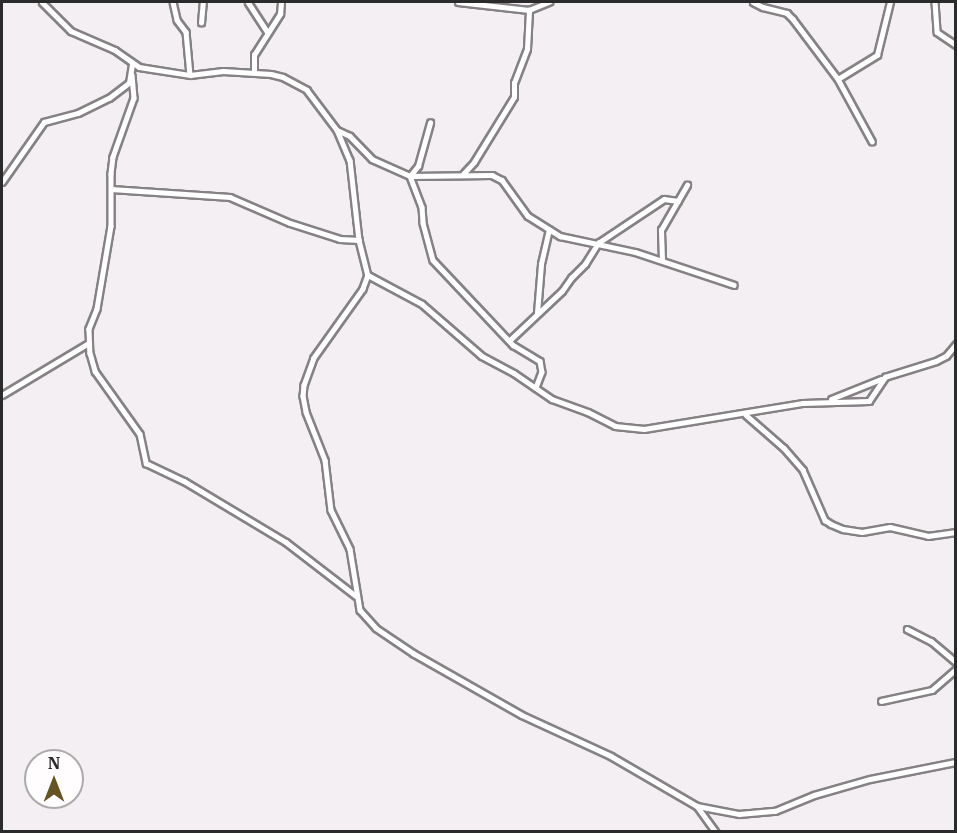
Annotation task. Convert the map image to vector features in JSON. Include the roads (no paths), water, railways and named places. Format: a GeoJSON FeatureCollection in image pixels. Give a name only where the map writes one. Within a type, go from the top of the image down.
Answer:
{"type":"FeatureCollection","features":[{"type":"Feature","properties":{"kind":"street"},"geometry":{"type":"LineString","coordinates":[[42,2],[64,26],[83,37],[115,50],[132,64],[146,69],[190,75],[216,71],[254,72],[283,77],[307,90],[338,130],[350,160],[359,240],[368,275],[363,290],[314,358],[304,385],[303,396],[306,412],[325,460],[331,510],[352,557],[356,596],[360,610],[390,639],[522,715],[583,741],[697,806],[739,814],[775,810],[814,795],[870,779],[956,762]]}},
{"type":"Feature","properties":{"kind":"street"},"geometry":{"type":"LineString","coordinates":[[173,2],[177,20],[186,32],[190,75]]}},
{"type":"Feature","properties":{"kind":"street"},"geometry":{"type":"LineString","coordinates":[[201,23],[203,2]]}},
{"type":"Feature","properties":{"kind":"street"},"geometry":{"type":"LineString","coordinates":[[248,2],[267,31]]}},
{"type":"Feature","properties":{"kind":"street"},"geometry":{"type":"LineString","coordinates":[[254,72],[254,55],[264,44],[267,31],[280,14],[281,2]]}},
{"type":"Feature","properties":{"kind":"street"},"geometry":{"type":"LineString","coordinates":[[458,2],[529,10],[549,2]]}},
{"type":"Feature","properties":{"kind":"street"},"geometry":{"type":"LineString","coordinates":[[753,2],[787,13],[838,79],[872,141]]}},
{"type":"Feature","properties":{"kind":"street"},"geometry":{"type":"LineString","coordinates":[[838,79],[877,55],[890,2]]}},
{"type":"Feature","properties":{"kind":"street"},"geometry":{"type":"LineString","coordinates":[[934,2],[937,32],[956,45]]}},
{"type":"Feature","properties":{"kind":"street"},"geometry":{"type":"LineString","coordinates":[[463,174],[474,162],[514,98],[514,82],[526,49],[529,10]]}},
{"type":"Feature","properties":{"kind":"street"},"geometry":{"type":"LineString","coordinates":[[132,64],[134,98],[113,157],[111,226],[89,343],[95,371],[140,434],[146,463],[184,481],[286,542],[356,596]]}},
{"type":"Feature","properties":{"kind":"street"},"geometry":{"type":"LineString","coordinates":[[2,182],[44,122],[78,112],[109,98],[126,86],[132,75]]}},
{"type":"Feature","properties":{"kind":"street"},"geometry":{"type":"LineString","coordinates":[[410,176],[418,166],[430,123]]}},
{"type":"Feature","properties":{"kind":"street"},"geometry":{"type":"LineString","coordinates":[[338,130],[350,136],[372,159],[410,176],[463,174],[497,177],[528,216],[549,230],[571,239],[598,243],[662,260],[734,285]]}},
{"type":"Feature","properties":{"kind":"street"},"geometry":{"type":"LineString","coordinates":[[410,176],[422,207],[423,223],[433,260],[519,350],[541,363],[542,372],[536,388]]}},
{"type":"Feature","properties":{"kind":"street"},"geometry":{"type":"LineString","coordinates":[[662,260],[661,230],[687,185]]}},
{"type":"Feature","properties":{"kind":"street"},"geometry":{"type":"LineString","coordinates":[[111,189],[230,197],[290,223],[340,239],[359,240]]}},
{"type":"Feature","properties":{"kind":"street"},"geometry":{"type":"LineString","coordinates":[[510,340],[581,270],[598,243],[664,199],[678,201]]}},
{"type":"Feature","properties":{"kind":"street"},"geometry":{"type":"LineString","coordinates":[[537,313],[541,264],[549,230]]}},
{"type":"Feature","properties":{"kind":"street"},"geometry":{"type":"LineString","coordinates":[[368,275],[422,304],[482,356],[561,404],[588,412],[622,428],[644,429],[825,401],[852,393],[885,377],[936,361],[946,356],[956,344]]}},
{"type":"Feature","properties":{"kind":"street"},"geometry":{"type":"LineString","coordinates":[[2,395],[89,343]]}},
{"type":"Feature","properties":{"kind":"street"},"geometry":{"type":"LineString","coordinates":[[825,401],[869,401],[885,377]]}},
{"type":"Feature","properties":{"kind":"street"},"geometry":{"type":"LineString","coordinates":[[746,415],[784,448],[802,470],[825,520],[831,524],[843,529],[862,532],[890,527],[928,536],[956,532]]}},
{"type":"Feature","properties":{"kind":"street"},"geometry":{"type":"LineString","coordinates":[[907,629],[931,641],[956,662]]}},
{"type":"Feature","properties":{"kind":"street"},"geometry":{"type":"LineString","coordinates":[[881,702],[932,690],[956,669]]}},
{"type":"Feature","properties":{"kind":"street"},"geometry":{"type":"LineString","coordinates":[[697,806],[716,831]]}}]}
